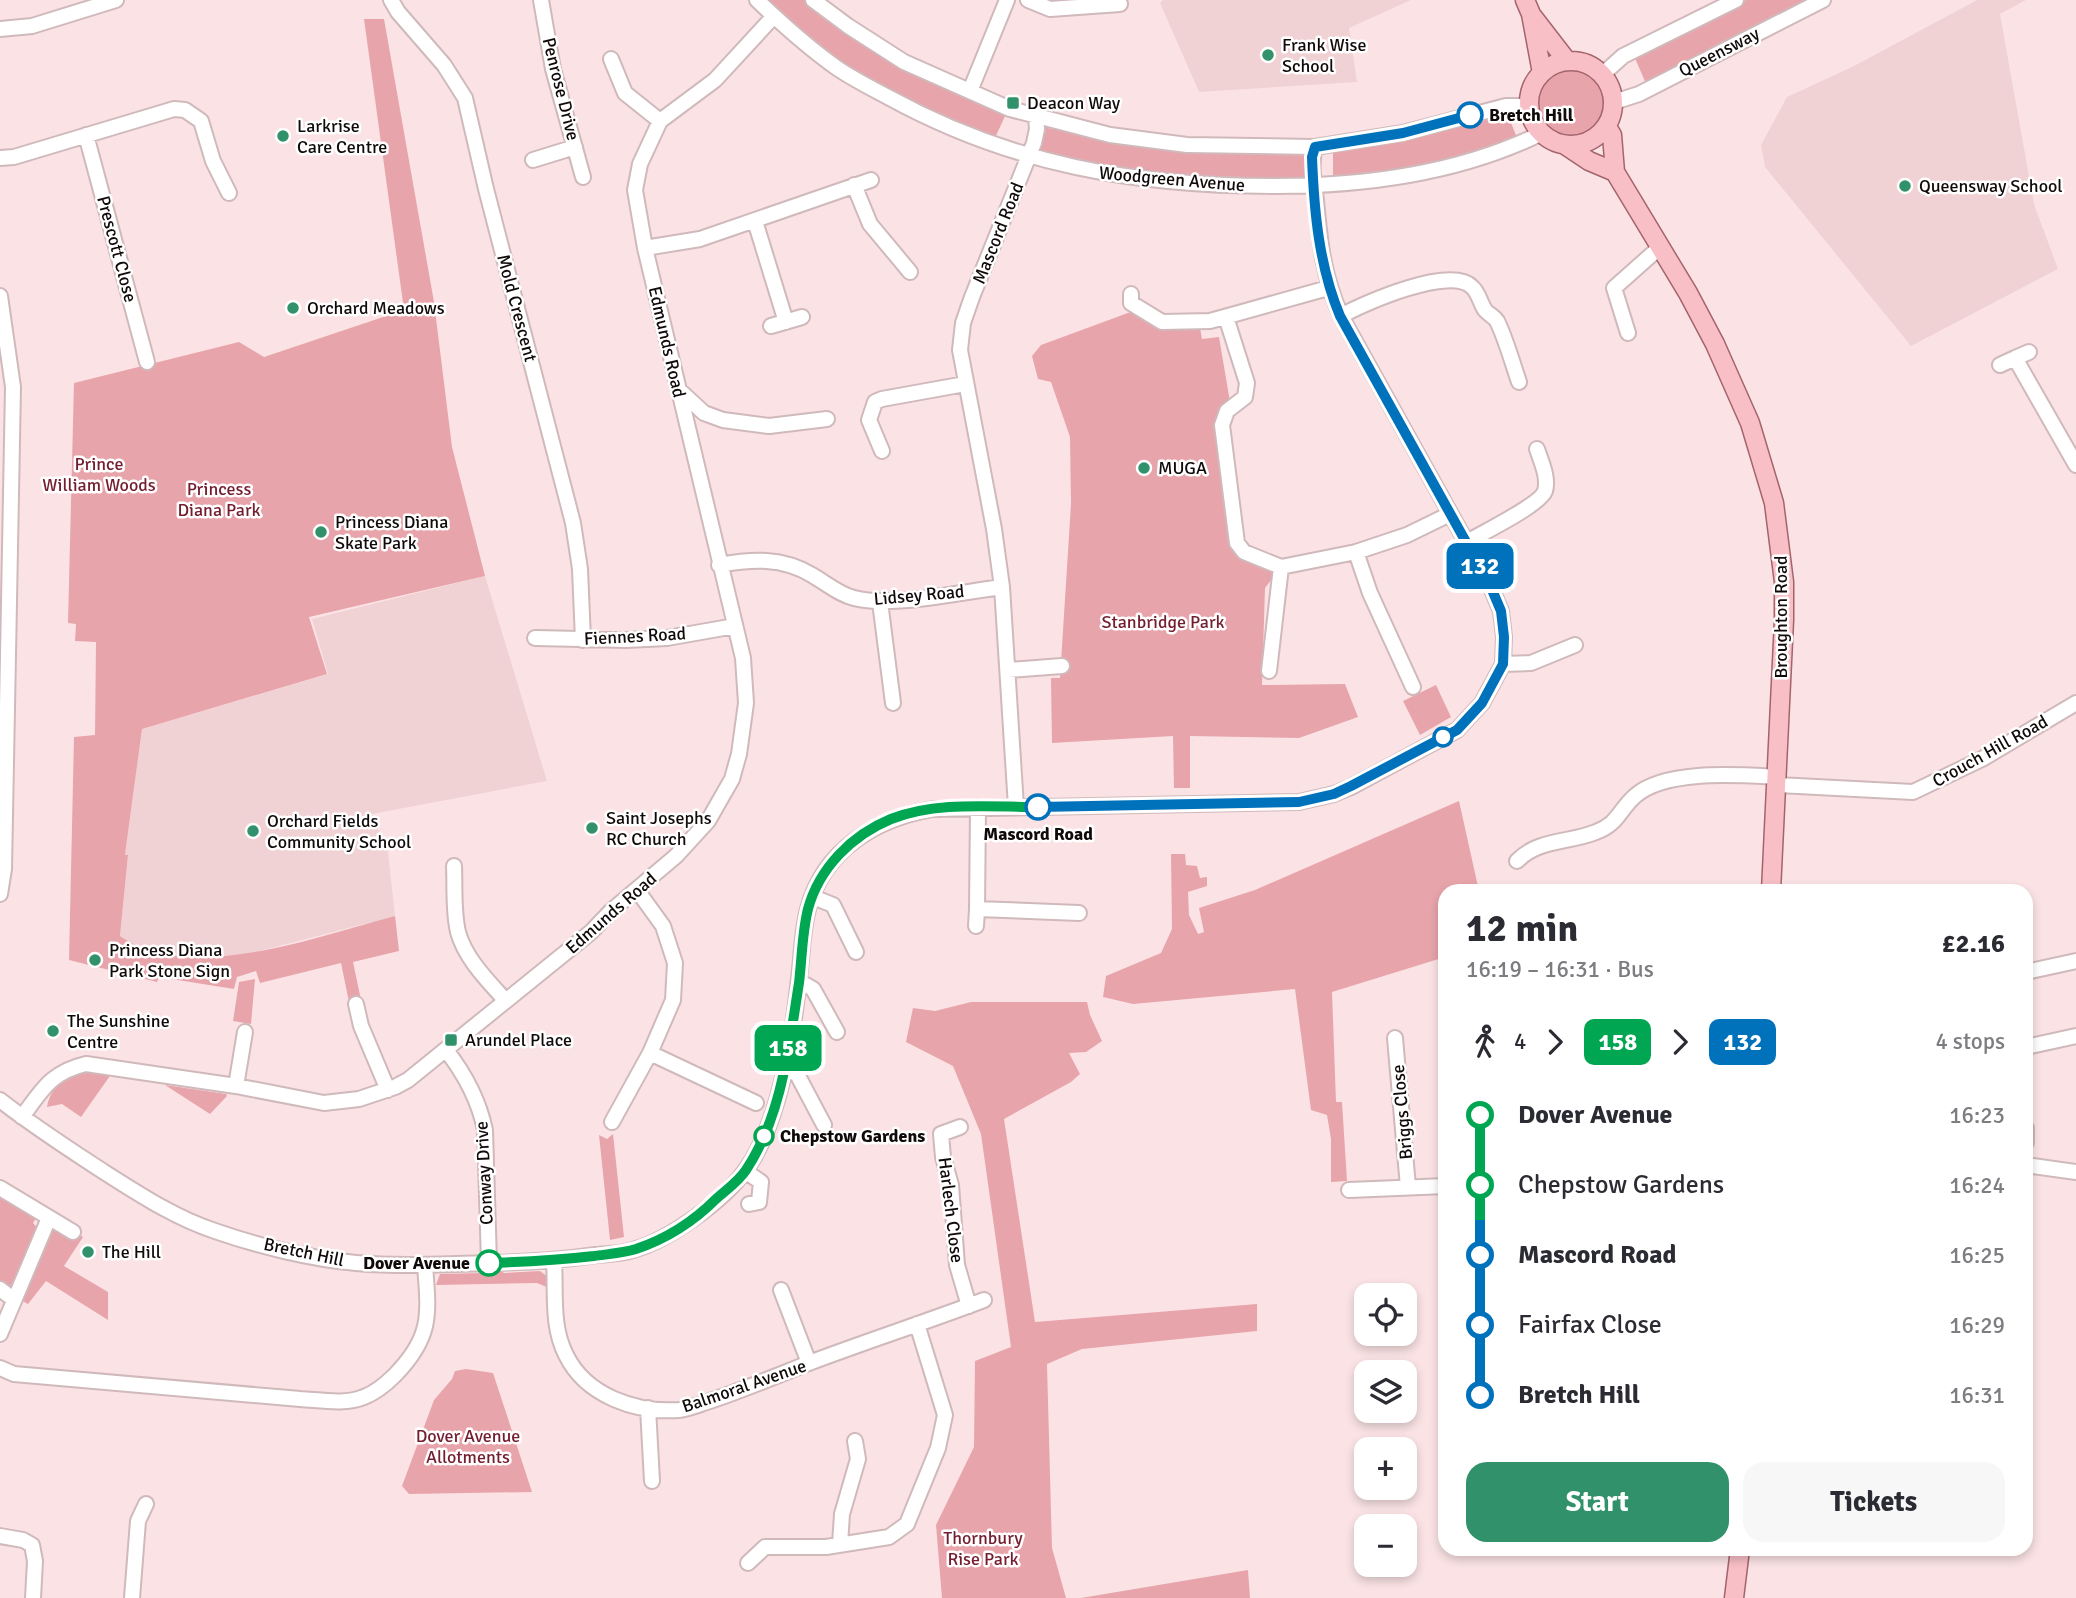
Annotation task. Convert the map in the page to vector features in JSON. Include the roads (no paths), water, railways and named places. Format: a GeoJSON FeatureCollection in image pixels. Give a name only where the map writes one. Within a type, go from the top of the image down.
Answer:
{"type":"FeatureCollection","features":[{"type":"Feature","properties":{"kind":"main road"},"geometry":{"type":"LineString","coordinates":[[1528,7],[1567,61]]}},
{"type":"Feature","properties":{"kind":"main road"},"geometry":{"type":"LineString","coordinates":[[1528,7],[1542,73]]}},
{"type":"Feature","properties":{"kind":"main road"},"geometry":{"type":"LineString","coordinates":[[1565,145],[1588,142],[1606,127],[1612,117],[1614,102],[1603,74],[1586,63],[1567,61],[1553,65],[1542,73],[1532,88],[1529,106],[1531,116],[1542,133],[1589,161],[1615,172],[1612,135],[1606,127]]}},
{"type":"Feature","properties":{"kind":"main road","name":"Broughton Road"},"geometry":{"type":"LineString","coordinates":[[1615,172],[1658,248],[1688,293],[1740,397],[1751,423],[1774,503],[1780,537],[1784,595],[1771,884]]}},
{"type":"Feature","properties":{"kind":"main road"},"geometry":{"type":"LineString","coordinates":[[1734,1598],[1739,1556]]}},
{"type":"Feature","properties":{"kind":"street"},"geometry":{"type":"LineString","coordinates":[[0,29],[32,26],[76,7],[116,0]]}},
{"type":"Feature","properties":{"kind":"street","name":"Mold Crescent"},"geometry":{"type":"LineString","coordinates":[[391,0],[398,12],[444,65],[465,98],[573,523],[580,569],[583,640]]}},
{"type":"Feature","properties":{"kind":"street","name":"Penrose Drive"},"geometry":{"type":"LineString","coordinates":[[541,0],[553,69],[583,177]]}},
{"type":"Feature","properties":{"kind":"street","name":"Woodgreen Avenue"},"geometry":{"type":"LineString","coordinates":[[757,0],[840,70],[935,122],[1028,157],[1129,178],[1215,185],[1313,186],[1413,175],[1463,164],[1510,149],[1542,133]]}},
{"type":"Feature","properties":{"kind":"street","name":"Woodgreen Avenue"},"geometry":{"type":"LineString","coordinates":[[813,0],[904,62],[1010,109],[1110,135],[1187,145],[1315,147],[1403,133],[1506,106],[1529,106]]}},
{"type":"Feature","properties":{"kind":"street"},"geometry":{"type":"LineString","coordinates":[[970,91],[1007,0]]}},
{"type":"Feature","properties":{"kind":"street"},"geometry":{"type":"LineString","coordinates":[[1028,0],[1049,9],[1120,4]]}},
{"type":"Feature","properties":{"kind":"street"},"geometry":{"type":"LineString","coordinates":[[1603,74],[1623,56],[1736,0]]}},
{"type":"Feature","properties":{"kind":"street","name":"Queensway"},"geometry":{"type":"LineString","coordinates":[[1614,102],[1639,94],[1823,0]]}},
{"type":"Feature","properties":{"kind":"street","name":"Edmunds Road"},"geometry":{"type":"LineString","coordinates":[[22,1117],[52,1078],[69,1068],[86,1064],[236,1086],[307,1102],[331,1103],[359,1099],[387,1090],[408,1080],[591,932],[611,911],[694,839],[713,814],[732,779],[739,754],[746,703],[743,658],[645,248],[635,190],[640,164],[660,121],[715,80],[774,16]]}},
{"type":"Feature","properties":{"kind":"street"},"geometry":{"type":"LineString","coordinates":[[611,59],[625,93],[660,121]]}},
{"type":"Feature","properties":{"kind":"street"},"geometry":{"type":"LineString","coordinates":[[0,158],[14,157],[174,109],[185,110],[201,121],[213,161],[229,193]]}},
{"type":"Feature","properties":{"kind":"street","name":"Mascord Road"},"geometry":{"type":"LineString","coordinates":[[1016,807],[1003,587],[960,350],[963,323],[1034,143],[1036,117]]}},
{"type":"Feature","properties":{"kind":"street","name":"Prescott Close"},"geometry":{"type":"LineString","coordinates":[[86,135],[147,362]]}},
{"type":"Feature","properties":{"kind":"street"},"geometry":{"type":"LineString","coordinates":[[533,160],[575,147]]}},
{"type":"Feature","properties":{"kind":"street","name":"Bretch Hill"},"geometry":{"type":"LineString","coordinates":[[0,1100],[144,1197],[188,1221],[216,1232],[328,1260],[425,1266],[554,1261],[634,1250],[665,1237],[704,1212],[745,1171],[774,1113],[799,981],[808,909],[832,861],[865,833],[891,819],[933,809],[1299,802],[1334,794],[1457,730],[1482,703],[1503,664],[1501,611],[1467,542],[1340,316],[1328,288],[1320,251],[1313,186],[1312,157],[1315,147]]}},
{"type":"Feature","properties":{"kind":"street"},"geometry":{"type":"LineString","coordinates":[[645,248],[700,239],[871,180]]}},
{"type":"Feature","properties":{"kind":"street"},"geometry":{"type":"LineString","coordinates":[[855,185],[870,224],[910,272]]}},
{"type":"Feature","properties":{"kind":"street"},"geometry":{"type":"LineString","coordinates":[[755,221],[786,322]]}},
{"type":"Feature","properties":{"kind":"street"},"geometry":{"type":"LineString","coordinates":[[1628,333],[1614,288],[1658,248]]}},
{"type":"Feature","properties":{"kind":"street"},"geometry":{"type":"LineString","coordinates":[[1340,316],[1362,304],[1402,291],[1451,279],[1463,281],[1472,285],[1485,309],[1496,318],[1519,382]]}},
{"type":"Feature","properties":{"kind":"street"},"geometry":{"type":"LineString","coordinates":[[1128,303],[1163,322],[1210,321],[1328,288]]}},
{"type":"Feature","properties":{"kind":"street"},"geometry":{"type":"LineString","coordinates":[[0,296],[13,387],[4,869],[0,894]]}},
{"type":"Feature","properties":{"kind":"street"},"geometry":{"type":"LineString","coordinates":[[771,326],[802,317]]}},
{"type":"Feature","properties":{"kind":"street"},"geometry":{"type":"LineString","coordinates":[[1226,317],[1247,383],[1245,397],[1227,411],[1222,425],[1237,543],[1244,552],[1280,567],[1356,552],[1407,535],[1450,514]]}},
{"type":"Feature","properties":{"kind":"street"},"geometry":{"type":"LineString","coordinates":[[2000,365],[2029,352]]}},
{"type":"Feature","properties":{"kind":"street"},"geometry":{"type":"LineString","coordinates":[[2015,358],[2076,465]]}},
{"type":"Feature","properties":{"kind":"street"},"geometry":{"type":"LineString","coordinates":[[882,451],[869,420],[875,402],[965,384]]}},
{"type":"Feature","properties":{"kind":"street"},"geometry":{"type":"LineString","coordinates":[[678,389],[704,414],[723,420],[769,426],[827,419]]}},
{"type":"Feature","properties":{"kind":"street"},"geometry":{"type":"LineString","coordinates":[[1467,542],[1534,504],[1544,494],[1546,481],[1537,449]]}},
{"type":"Feature","properties":{"kind":"street"},"geometry":{"type":"LineString","coordinates":[[1356,552],[1370,593],[1413,687]]}},
{"type":"Feature","properties":{"kind":"street","name":"Lidsey Road"},"geometry":{"type":"LineString","coordinates":[[719,565],[745,560],[782,562],[804,571],[841,594],[880,602],[1003,587]]}},
{"type":"Feature","properties":{"kind":"street"},"geometry":{"type":"LineString","coordinates":[[1269,671],[1280,567]]}},
{"type":"Feature","properties":{"kind":"street"},"geometry":{"type":"LineString","coordinates":[[880,602],[893,703]]}},
{"type":"Feature","properties":{"kind":"street","name":"Fiennes Road"},"geometry":{"type":"LineString","coordinates":[[535,638],[667,638],[735,626]]}},
{"type":"Feature","properties":{"kind":"street"},"geometry":{"type":"LineString","coordinates":[[1503,664],[1531,663],[1575,645]]}},
{"type":"Feature","properties":{"kind":"street"},"geometry":{"type":"LineString","coordinates":[[1008,670],[1062,666]]}},
{"type":"Feature","properties":{"kind":"street","name":"Crouch Hill Road"},"geometry":{"type":"LineString","coordinates":[[1517,861],[1539,845],[1586,837],[1610,827],[1634,797],[1646,789],[1695,775],[1913,792],[1982,759],[2076,704]]}},
{"type":"Feature","properties":{"kind":"street"},"geometry":{"type":"LineString","coordinates":[[976,926],[978,807]]}},
{"type":"Feature","properties":{"kind":"street"},"geometry":{"type":"LineString","coordinates":[[454,866],[459,933],[483,976],[505,1000]]}},
{"type":"Feature","properties":{"kind":"street"},"geometry":{"type":"LineString","coordinates":[[612,1122],[650,1053],[673,1000],[674,963],[663,926],[637,890]]}},
{"type":"Feature","properties":{"kind":"street"},"geometry":{"type":"LineString","coordinates":[[813,897],[833,905],[856,952]]}},
{"type":"Feature","properties":{"kind":"street"},"geometry":{"type":"LineString","coordinates":[[977,909],[1079,913]]}},
{"type":"Feature","properties":{"kind":"street"},"geometry":{"type":"LineString","coordinates":[[2033,970],[2076,961]]}},
{"type":"Feature","properties":{"kind":"street"},"geometry":{"type":"LineString","coordinates":[[799,981],[813,989],[837,1032]]}},
{"type":"Feature","properties":{"kind":"street"},"geometry":{"type":"LineString","coordinates":[[356,1004],[361,1026],[387,1090]]}},
{"type":"Feature","properties":{"kind":"street"},"geometry":{"type":"LineString","coordinates":[[236,1086],[245,1032]]}},
{"type":"Feature","properties":{"kind":"street"},"geometry":{"type":"LineString","coordinates":[[2033,1046],[2076,1037]]}},
{"type":"Feature","properties":{"kind":"street","name":"Briggs Close"},"geometry":{"type":"LineString","coordinates":[[1395,1038],[1408,1187]]}},
{"type":"Feature","properties":{"kind":"street","name":"Conway Drive"},"geometry":{"type":"LineString","coordinates":[[446,1050],[457,1065],[481,1113],[485,1130],[489,1263]]}},
{"type":"Feature","properties":{"kind":"street"},"geometry":{"type":"LineString","coordinates":[[650,1053],[756,1102]]}},
{"type":"Feature","properties":{"kind":"street"},"geometry":{"type":"LineString","coordinates":[[784,1069],[797,1074],[824,1125]]}},
{"type":"Feature","properties":{"kind":"street","name":"Harlech Close"},"geometry":{"type":"LineString","coordinates":[[960,1127],[941,1134],[943,1157],[951,1185],[957,1265],[969,1306]]}},
{"type":"Feature","properties":{"kind":"street"},"geometry":{"type":"LineString","coordinates":[[2033,1166],[2076,1172]]}},
{"type":"Feature","properties":{"kind":"street"},"geometry":{"type":"LineString","coordinates":[[745,1171],[761,1182],[759,1202],[749,1205]]}},
{"type":"Feature","properties":{"kind":"street"},"geometry":{"type":"LineString","coordinates":[[1349,1190],[1438,1186]]}},
{"type":"Feature","properties":{"kind":"street"},"geometry":{"type":"LineString","coordinates":[[0,1188],[73,1232]]}},
{"type":"Feature","properties":{"kind":"street"},"geometry":{"type":"LineString","coordinates":[[0,1334],[49,1218]]}},
{"type":"Feature","properties":{"kind":"street","name":"Balmoral Avenue"},"geometry":{"type":"LineString","coordinates":[[554,1261],[556,1323],[558,1337],[567,1358],[590,1385],[599,1391],[619,1402],[648,1408],[682,1409],[729,1395],[808,1363],[984,1300]]}},
{"type":"Feature","properties":{"kind":"street"},"geometry":{"type":"LineString","coordinates":[[0,1368],[14,1374],[300,1399],[344,1401],[363,1398],[382,1387],[417,1350],[427,1322],[425,1266]]}},
{"type":"Feature","properties":{"kind":"street"},"geometry":{"type":"LineString","coordinates":[[0,1289],[13,1299]]}},
{"type":"Feature","properties":{"kind":"street"},"geometry":{"type":"LineString","coordinates":[[781,1290],[808,1363]]}},
{"type":"Feature","properties":{"kind":"street"},"geometry":{"type":"LineString","coordinates":[[748,1563],[765,1547],[826,1547],[889,1537],[907,1524],[938,1448],[945,1415],[917,1324]]}},
{"type":"Feature","properties":{"kind":"street"},"geometry":{"type":"LineString","coordinates":[[648,1408],[652,1481]]}},
{"type":"Feature","properties":{"kind":"street"},"geometry":{"type":"LineString","coordinates":[[840,1544],[842,1514],[858,1459],[855,1441]]}},
{"type":"Feature","properties":{"kind":"street"},"geometry":{"type":"LineString","coordinates":[[132,1598],[138,1521],[146,1504]]}},
{"type":"Feature","properties":{"kind":"street"},"geometry":{"type":"LineString","coordinates":[[0,1536],[23,1540],[32,1545],[35,1561],[33,1598]]}},
{"type":"Feature","properties":{"kind":"place","name":"Frank Wise School"},"geometry":{"type":"Point","coordinates":[1268,55]}},
{"type":"Feature","properties":{"kind":"place","name":"Deacon Way"},"geometry":{"type":"Point","coordinates":[1013,103]}},
{"type":"Feature","properties":{"kind":"place","name":"Bretch Hill"},"geometry":{"type":"Point","coordinates":[1470,115]}},
{"type":"Feature","properties":{"kind":"place","name":"Larkrise Care Centre"},"geometry":{"type":"Point","coordinates":[283,136]}},
{"type":"Feature","properties":{"kind":"place","name":"Queensway School"},"geometry":{"type":"Point","coordinates":[1905,186]}},
{"type":"Feature","properties":{"kind":"place","name":"Orchard Meadows"},"geometry":{"type":"Point","coordinates":[293,308]}},
{"type":"Feature","properties":{"kind":"place","name":"MUGA"},"geometry":{"type":"Point","coordinates":[1144,468]}},
{"type":"Feature","properties":{"kind":"place","name":"Princess Diana Skate Park"},"geometry":{"type":"Point","coordinates":[321,532]}},
{"type":"Feature","properties":{"kind":"place","name":"Mascord Road"},"geometry":{"type":"Point","coordinates":[1038,807]}},
{"type":"Feature","properties":{"kind":"place","name":"Saint Josephs RC Church"},"geometry":{"type":"Point","coordinates":[592,828]}},
{"type":"Feature","properties":{"kind":"place","name":"Orchard Fields Community School"},"geometry":{"type":"Point","coordinates":[253,831]}},
{"type":"Feature","properties":{"kind":"place","name":"Princess Diana Park Stone Sign"},"geometry":{"type":"Point","coordinates":[95,960]}},
{"type":"Feature","properties":{"kind":"place","name":"The Sunshine Centre"},"geometry":{"type":"Point","coordinates":[53,1031]}},
{"type":"Feature","properties":{"kind":"place","name":"Arundel Place"},"geometry":{"type":"Point","coordinates":[451,1040]}},
{"type":"Feature","properties":{"kind":"place","name":"Chepstow Gardens"},"geometry":{"type":"Point","coordinates":[764,1136]}},
{"type":"Feature","properties":{"kind":"place","name":"The Hill"},"geometry":{"type":"Point","coordinates":[88,1252]}},
{"type":"Feature","properties":{"kind":"place","name":"Dover Avenue"},"geometry":{"type":"Point","coordinates":[489,1263]}},
{"type":"Feature","properties":{"kind":"park label","name":"Prince William Woods"},"geometry":{"type":"Point","coordinates":[99,474]}},
{"type":"Feature","properties":{"kind":"park label","name":"Princess Diana Park"},"geometry":{"type":"Point","coordinates":[219,499]}},
{"type":"Feature","properties":{"kind":"park label","name":"Stanbridge Park"},"geometry":{"type":"Point","coordinates":[1163,622]}},
{"type":"Feature","properties":{"kind":"park label","name":"Dover Avenue Allotments"},"geometry":{"type":"Point","coordinates":[468,1446]}},
{"type":"Feature","properties":{"kind":"park label","name":"Thornbury Rise Park"},"geometry":{"type":"Point","coordinates":[983,1548]}}]}
